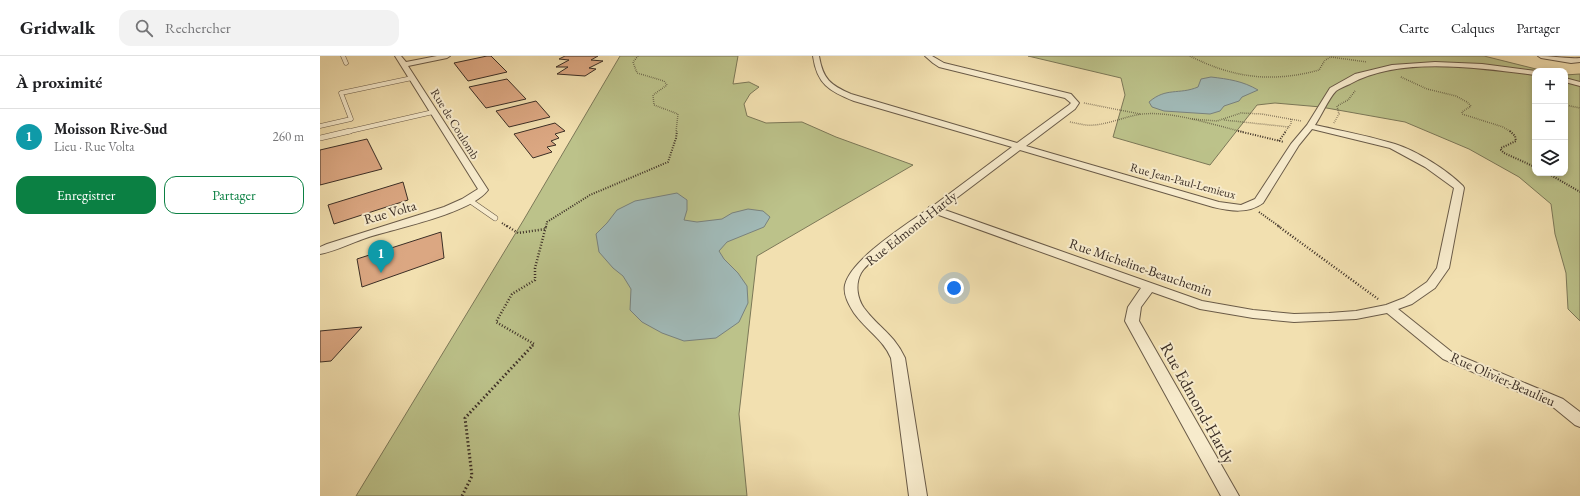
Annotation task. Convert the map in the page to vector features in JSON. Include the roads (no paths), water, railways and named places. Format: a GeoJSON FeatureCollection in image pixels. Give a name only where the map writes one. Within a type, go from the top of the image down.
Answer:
{"type":"FeatureCollection","features":[{"type":"Feature","properties":{"kind":"street","name":"Rue de Coulomb"},"geometry":{"type":"LineString","coordinates":[[398,56],[483,190],[469,200]]}},
{"type":"Feature","properties":{"kind":"street"},"geometry":{"type":"LineString","coordinates":[[404,64],[447,56]]}},
{"type":"Feature","properties":{"kind":"street","name":"Rue Jean-Paul-Lemieux"},"geometry":{"type":"LineString","coordinates":[[816,56],[818,72],[824,80],[848,96],[1217,205],[1235,208],[1248,206],[1259,201],[1295,144],[1305,123],[1333,90],[1351,79],[1371,72],[1409,65],[1440,64],[1482,66],[1532,73]]}},
{"type":"Feature","properties":{"kind":"street","name":"Rue Edmond-Hardy"},"geometry":{"type":"LineString","coordinates":[[918,496],[898,358],[894,348],[865,319],[857,308],[852,295],[851,284],[854,275],[868,260],[933,209],[1072,107],[1071,100],[942,65],[935,62],[928,56]]}},
{"type":"Feature","properties":{"kind":"street"},"geometry":{"type":"LineString","coordinates":[[1539,68],[1541,56],[1571,61],[1580,60]]}},
{"type":"Feature","properties":{"kind":"street"},"geometry":{"type":"LineString","coordinates":[[1568,81],[1580,84]]}},
{"type":"Feature","properties":{"kind":"street","name":"Rue Micheline-Beauchemin"},"geometry":{"type":"LineString","coordinates":[[933,209],[1200,305],[1253,314],[1294,318],[1356,315],[1389,308],[1408,301],[1420,294],[1438,277],[1445,259],[1459,188],[1452,181],[1406,152],[1393,146],[1305,123]]}},
{"type":"Feature","properties":{"kind":"street","name":"Rue Volta"},"geometry":{"type":"LineString","coordinates":[[320,251],[341,242],[446,211],[469,200]]}},
{"type":"Feature","properties":{"kind":"street","name":"Rue Edmond-Hardy"},"geometry":{"type":"LineString","coordinates":[[1150,287],[1134,306],[1131,313],[1132,321],[1230,496]]}},
{"type":"Feature","properties":{"kind":"street","name":"Rue Olivier-Beaulieu"},"geometry":{"type":"LineString","coordinates":[[1389,308],[1448,356],[1558,403],[1580,421]]}},
{"type":"Feature","properties":{"kind":"lane"},"geometry":{"type":"LineString","coordinates":[[343,56],[346,63]]}},
{"type":"Feature","properties":{"kind":"lane"},"geometry":{"type":"LineString","coordinates":[[320,126],[351,119],[342,93],[412,78]]}},
{"type":"Feature","properties":{"kind":"lane"},"geometry":{"type":"LineString","coordinates":[[320,138],[434,112]]}},
{"type":"Feature","properties":{"kind":"lane"},"geometry":{"type":"LineString","coordinates":[[469,200],[495,218]]}},
{"type":"Feature","properties":{"kind":"water"},"geometry":{"type":"Polygon","coordinates":[[[1211,77],[1241,82],[1258,90],[1242,97],[1239,101],[1224,106],[1220,111],[1210,114],[1164,111],[1152,107],[1149,102],[1161,94],[1185,91],[1198,87],[1201,79],[1211,77]]]}},
{"type":"Feature","properties":{"kind":"water"},"geometry":{"type":"Polygon","coordinates":[[[677,193],[687,200],[687,210],[684,220],[697,222],[722,219],[732,213],[748,209],[763,211],[770,217],[764,227],[727,242],[719,251],[747,286],[748,303],[739,322],[716,338],[684,341],[662,333],[642,322],[630,310],[631,289],[623,276],[613,268],[599,252],[596,234],[617,210],[635,201],[677,193]]]}},
{"type":"Feature","properties":{"kind":"place","name":"Moisson Rive-Sud"},"geometry":{"type":"Point","coordinates":[381,273]}}]}
